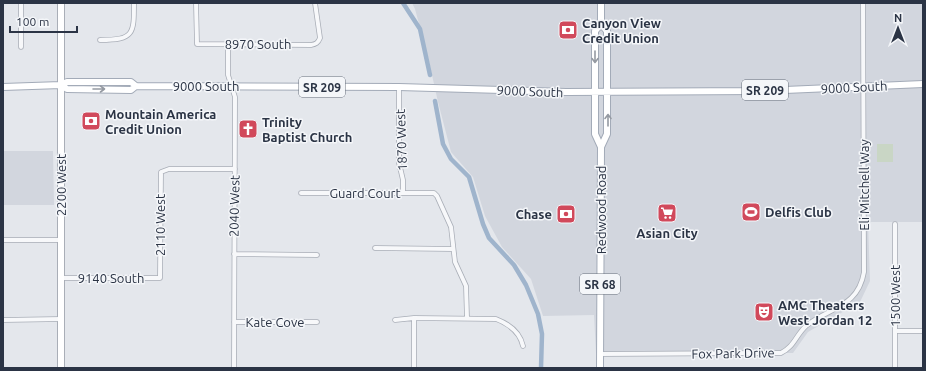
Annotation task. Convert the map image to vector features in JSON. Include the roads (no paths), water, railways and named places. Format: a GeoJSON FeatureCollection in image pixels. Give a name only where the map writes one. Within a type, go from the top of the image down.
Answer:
{"type":"FeatureCollection","features":[{"type":"Feature","properties":{"kind":"main road","name":"2200 West"},"geometry":{"type":"LineString","coordinates":[[61,3],[61,368]]}},
{"type":"Feature","properties":{"kind":"main road","name":"Redwood Road"},"geometry":{"type":"LineString","coordinates":[[600,368],[601,147],[595,134],[595,31],[601,24],[601,3]]}},
{"type":"Feature","properties":{"kind":"main road","name":"Redwood Road"},"geometry":{"type":"LineString","coordinates":[[601,24],[607,31],[608,92],[608,134],[601,147]]}},
{"type":"Feature","properties":{"kind":"main road","name":"9000 South"},"geometry":{"type":"LineString","coordinates":[[3,87],[61,86],[67,89],[117,90],[131,90],[136,86],[399,87],[608,92],[753,91],[923,84]]}},
{"type":"Feature","properties":{"kind":"street"},"geometry":{"type":"LineString","coordinates":[[21,3],[21,47]]}},
{"type":"Feature","properties":{"kind":"street"},"geometry":{"type":"LineString","coordinates":[[100,40],[117,40],[128,36],[131,33],[134,24],[134,3]]}},
{"type":"Feature","properties":{"kind":"street","name":"8970 South"},"geometry":{"type":"LineString","coordinates":[[196,3],[196,44],[311,45],[319,42],[320,33],[315,3]]}},
{"type":"Feature","properties":{"kind":"street","name":"Eli Mitchell Way"},"geometry":{"type":"LineString","coordinates":[[862,283],[864,272],[863,3]]}},
{"type":"Feature","properties":{"kind":"street","name":"2040 West"},"geometry":{"type":"LineString","coordinates":[[228,44],[228,75],[235,97],[234,368]]}},
{"type":"Feature","properties":{"kind":"street","name":"1870 West"},"geometry":{"type":"LineString","coordinates":[[399,87],[399,163],[403,180],[403,193]]}},
{"type":"Feature","properties":{"kind":"street","name":"2110 West"},"geometry":{"type":"LineString","coordinates":[[160,278],[161,172],[169,169],[235,169]]}},
{"type":"Feature","properties":{"kind":"street","name":"Guard Court"},"geometry":{"type":"LineString","coordinates":[[301,193],[434,193],[437,196],[451,226],[453,248]]}},
{"type":"Feature","properties":{"kind":"street","name":"1500 West"},"geometry":{"type":"LineString","coordinates":[[895,224],[895,368]]}},
{"type":"Feature","properties":{"kind":"street"},"geometry":{"type":"LineString","coordinates":[[3,240],[61,240]]}},
{"type":"Feature","properties":{"kind":"street"},"geometry":{"type":"LineString","coordinates":[[375,248],[453,248],[456,262],[466,286],[467,318]]}},
{"type":"Feature","properties":{"kind":"street"},"geometry":{"type":"LineString","coordinates":[[234,254],[317,254]]}},
{"type":"Feature","properties":{"kind":"street","name":"9140 South"},"geometry":{"type":"LineString","coordinates":[[61,278],[160,278]]}},
{"type":"Feature","properties":{"kind":"street","name":"Fox Park Drive"},"geometry":{"type":"LineString","coordinates":[[600,354],[781,353],[791,347],[805,327],[814,320],[849,301],[862,283]]}},
{"type":"Feature","properties":{"kind":"street"},"geometry":{"type":"LineString","coordinates":[[414,318],[414,368]]}},
{"type":"Feature","properties":{"kind":"street"},"geometry":{"type":"LineString","coordinates":[[395,320],[414,318],[492,319],[504,322],[511,327],[520,335],[523,346]]}},
{"type":"Feature","properties":{"kind":"street"},"geometry":{"type":"LineString","coordinates":[[3,320],[61,319]]}},
{"type":"Feature","properties":{"kind":"street","name":"Kate Cove"},"geometry":{"type":"LineString","coordinates":[[234,322],[317,322]]}},
{"type":"Feature","properties":{"kind":"street"},"geometry":{"type":"LineString","coordinates":[[896,331],[923,331]]}},
{"type":"Feature","properties":{"kind":"waterway"},"geometry":{"type":"LineString","coordinates":[[403,3],[420,29],[430,75]]}},
{"type":"Feature","properties":{"kind":"waterway"},"geometry":{"type":"LineString","coordinates":[[435,101],[443,144],[451,159],[469,177],[483,224],[489,238],[514,265],[526,285],[538,314],[542,334],[541,368]]}},
{"type":"Feature","properties":{"kind":"place","name":"Canyon View Credit Union"},"geometry":{"type":"Point","coordinates":[568,30]}},
{"type":"Feature","properties":{"kind":"place","name":"Mountain America Credit Union"},"geometry":{"type":"Point","coordinates":[91,121]}},
{"type":"Feature","properties":{"kind":"place","name":"Trinity Baptist Church"},"geometry":{"type":"Point","coordinates":[248,129]}},
{"type":"Feature","properties":{"kind":"place","name":"Delfis Club"},"geometry":{"type":"Point","coordinates":[751,212]}},
{"type":"Feature","properties":{"kind":"place","name":"Asian City"},"geometry":{"type":"Point","coordinates":[667,213]}},
{"type":"Feature","properties":{"kind":"place","name":"Chase"},"geometry":{"type":"Point","coordinates":[566,214]}},
{"type":"Feature","properties":{"kind":"place","name":"AMC Theaters West Jordan 12"},"geometry":{"type":"Point","coordinates":[764,312]}}]}
